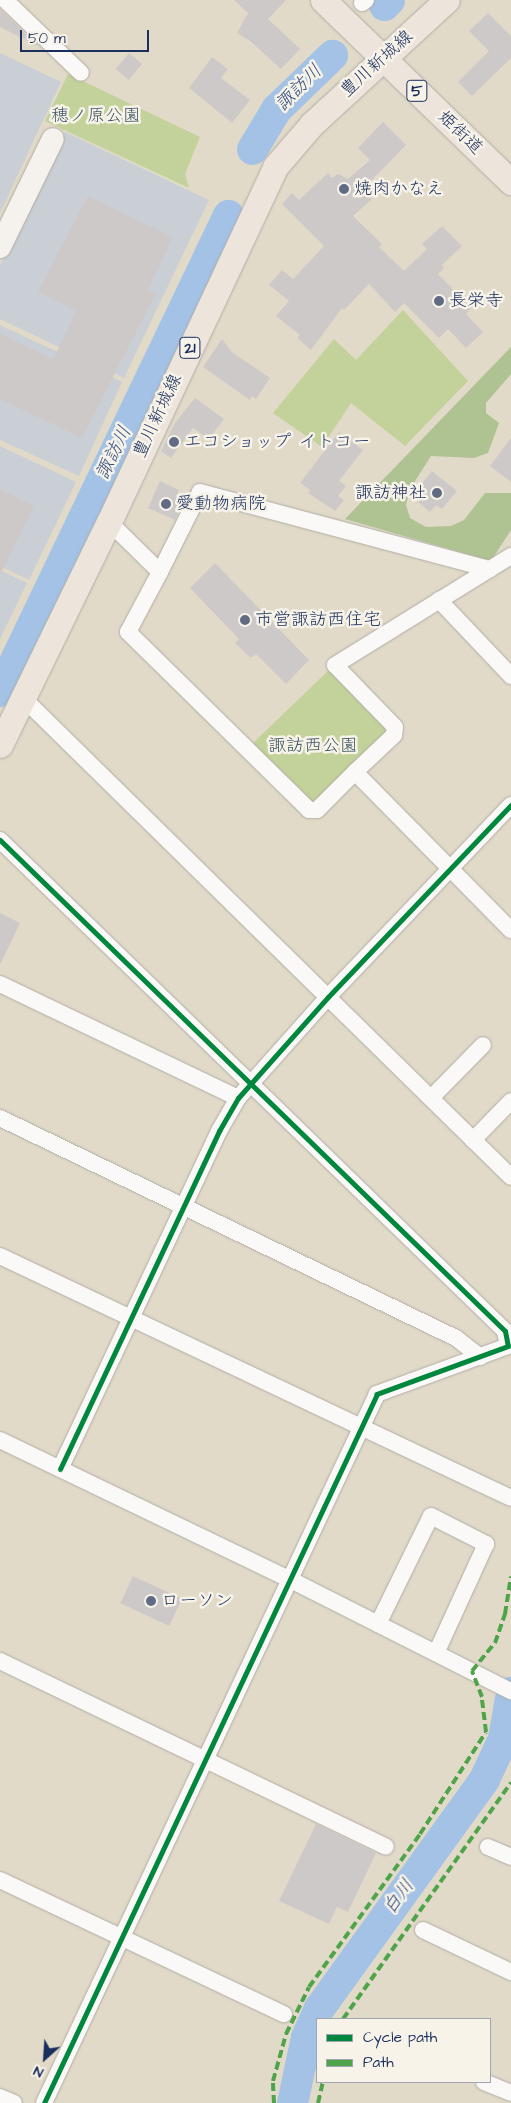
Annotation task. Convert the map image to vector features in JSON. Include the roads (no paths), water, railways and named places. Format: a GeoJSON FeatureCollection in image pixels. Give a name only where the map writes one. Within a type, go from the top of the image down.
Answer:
{"type":"FeatureCollection","features":[{"type":"Feature","properties":{"kind":"main road","name":"姫街道"},"geometry":{"type":"LineString","coordinates":[[323,0],[511,182]]}},
{"type":"Feature","properties":{"kind":"main road","name":"豊川新城線"},"geometry":{"type":"LineString","coordinates":[[0,745],[109,522],[275,167],[312,124],[447,0]]}},
{"type":"Feature","properties":{"kind":"street"},"geometry":{"type":"LineString","coordinates":[[5,0],[81,73]]}},
{"type":"Feature","properties":{"kind":"street"},"geometry":{"type":"LineString","coordinates":[[0,247],[53,139]]}},
{"type":"Feature","properties":{"kind":"street"},"geometry":{"type":"LineString","coordinates":[[490,569],[200,492],[128,632],[310,810],[317,810],[394,735],[395,727],[336,665],[511,556]]}},
{"type":"Feature","properties":{"kind":"street"},"geometry":{"type":"LineString","coordinates":[[109,522],[160,572]]}},
{"type":"Feature","properties":{"kind":"street"},"geometry":{"type":"LineString","coordinates":[[440,600],[511,676]]}},
{"type":"Feature","properties":{"kind":"street"},"geometry":{"type":"LineString","coordinates":[[22,697],[511,1176]]}},
{"type":"Feature","properties":{"kind":"street"},"geometry":{"type":"LineString","coordinates":[[355,772],[511,930]]}},
{"type":"Feature","properties":{"kind":"street"},"geometry":{"type":"LineString","coordinates":[[60,1469],[183,1206],[238,1098],[328,997],[511,806]]}},
{"type":"Feature","properties":{"kind":"street"},"geometry":{"type":"LineString","coordinates":[[0,840],[505,1331],[508,1346],[377,1394],[202,1761],[122,1938],[44,2103]]}},
{"type":"Feature","properties":{"kind":"street"},"geometry":{"type":"LineString","coordinates":[[0,984],[238,1098]]}},
{"type":"Feature","properties":{"kind":"street"},"geometry":{"type":"LineString","coordinates":[[431,1098],[483,1045]]}},
{"type":"Feature","properties":{"kind":"street"},"geometry":{"type":"LineString","coordinates":[[473,1140],[511,1101]]}},
{"type":"Feature","properties":{"kind":"street"},"geometry":{"type":"LineString","coordinates":[[0,1118],[456,1338],[480,1357]]}},
{"type":"Feature","properties":{"kind":"street"},"geometry":{"type":"LineString","coordinates":[[0,1256],[511,1498]]}},
{"type":"Feature","properties":{"kind":"street"},"geometry":{"type":"LineString","coordinates":[[0,1440],[289,1579],[511,1691]]}},
{"type":"Feature","properties":{"kind":"street"},"geometry":{"type":"LineString","coordinates":[[378,1624],[432,1516],[486,1544],[436,1653]]}},
{"type":"Feature","properties":{"kind":"street"},"geometry":{"type":"LineString","coordinates":[[0,1661],[202,1761],[386,1847]]}},
{"type":"Feature","properties":{"kind":"street"},"geometry":{"type":"LineString","coordinates":[[488,1847],[511,1857]]}},
{"type":"Feature","properties":{"kind":"street"},"geometry":{"type":"LineString","coordinates":[[0,1880],[284,2014]]}},
{"type":"Feature","properties":{"kind":"street"},"geometry":{"type":"LineString","coordinates":[[423,1930],[511,1972]]}},
{"type":"Feature","properties":{"kind":"street"},"geometry":{"type":"LineString","coordinates":[[486,2083],[511,2094]]}},
{"type":"Feature","properties":{"kind":"street"},"geometry":{"type":"LineString","coordinates":[[0,2096],[14,2103]]}},
{"type":"Feature","properties":{"kind":"waterway","name":"諏訪川"},"geometry":{"type":"LineString","coordinates":[[384,5],[389,0]]}},
{"type":"Feature","properties":{"kind":"waterway","name":"諏訪川"},"geometry":{"type":"LineString","coordinates":[[252,149],[276,109],[332,55]]}},
{"type":"Feature","properties":{"kind":"waterway","name":"諏訪川"},"geometry":{"type":"LineString","coordinates":[[0,691],[228,215]]}},
{"type":"Feature","properties":{"kind":"waterway","name":"白川"},"geometry":{"type":"LineString","coordinates":[[292,2103],[306,2037],[319,2008],[484,1779],[503,1738],[511,1692]]}},
{"type":"Feature","properties":{"kind":"place","name":"焼肉かなえ"},"geometry":{"type":"Point","coordinates":[344,189]}},
{"type":"Feature","properties":{"kind":"place","name":"長栄寺"},"geometry":{"type":"Point","coordinates":[439,301]}},
{"type":"Feature","properties":{"kind":"place","name":"エコショップ イトコー"},"geometry":{"type":"Point","coordinates":[174,442]}},
{"type":"Feature","properties":{"kind":"place","name":"諏訪神社"},"geometry":{"type":"Point","coordinates":[437,493]}},
{"type":"Feature","properties":{"kind":"place","name":"愛動物病院"},"geometry":{"type":"Point","coordinates":[166,504]}},
{"type":"Feature","properties":{"kind":"place","name":"市営諏訪西住宅"},"geometry":{"type":"Point","coordinates":[245,620]}},
{"type":"Feature","properties":{"kind":"place","name":"ローソン"},"geometry":{"type":"Point","coordinates":[151,1601]}},
{"type":"Feature","properties":{"kind":"park label","name":"穂ノ原公園"},"geometry":{"type":"Point","coordinates":[96,116]}},
{"type":"Feature","properties":{"kind":"park label","name":"諏訪西公園"},"geometry":{"type":"Point","coordinates":[313,746]}}]}
